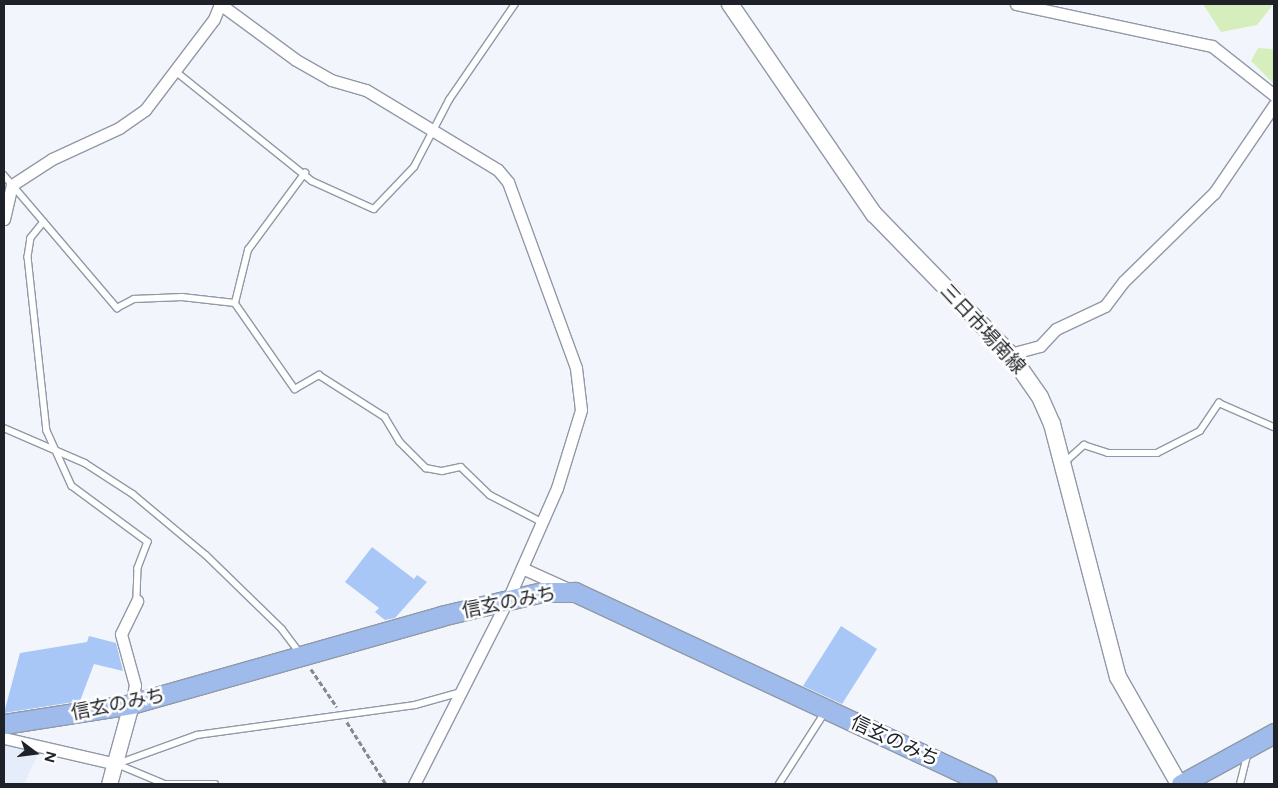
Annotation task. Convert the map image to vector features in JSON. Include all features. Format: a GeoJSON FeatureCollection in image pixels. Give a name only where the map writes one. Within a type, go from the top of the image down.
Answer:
{"type":"FeatureCollection","features":[{"type":"Feature","properties":{"kind":"main road","name":"三日市場南線"},"geometry":{"type":"LineString","coordinates":[[730,4],[874,214],[1010,354],[1040,397],[1062,464],[1118,677],[1180,784]]}},
{"type":"Feature","properties":{"kind":"main road","name":"信玄のみち"},"geometry":{"type":"LineString","coordinates":[[4,724],[131,704],[508,599],[542,592],[575,592],[986,784]]}},
{"type":"Feature","properties":{"kind":"main road"},"geometry":{"type":"LineString","coordinates":[[1180,784],[1249,745],[1274,734]]}},
{"type":"Feature","properties":{"kind":"street"},"geometry":{"type":"LineString","coordinates":[[4,219],[12,185],[52,158],[135,117],[214,19],[220,4],[296,60],[331,80],[366,90],[434,134],[498,170],[508,182],[576,368],[581,410],[557,488],[540,521],[522,568],[414,784]]}},
{"type":"Feature","properties":{"kind":"street"},"geometry":{"type":"LineString","coordinates":[[1016,4],[1212,46],[1274,95]]}},
{"type":"Feature","properties":{"kind":"street"},"geometry":{"type":"LineString","coordinates":[[1010,354],[1040,346],[1056,330],[1105,306],[1124,281],[1214,194],[1274,105]]}},
{"type":"Feature","properties":{"kind":"street"},"geometry":{"type":"LineString","coordinates":[[522,568],[575,592]]}},
{"type":"Feature","properties":{"kind":"street"},"geometry":{"type":"LineString","coordinates":[[109,784],[118,764],[136,685],[121,634],[137,602]]}},
{"type":"Feature","properties":{"kind":"street"},"geometry":{"type":"LineString","coordinates":[[4,738],[118,764]]}},
{"type":"Feature","properties":{"kind":"lane"},"geometry":{"type":"LineString","coordinates":[[174,70],[305,173],[312,181],[374,209],[405,179],[434,134],[481,50],[515,4]]}},
{"type":"Feature","properties":{"kind":"lane"},"geometry":{"type":"LineString","coordinates":[[235,303],[248,250],[305,173]]}},
{"type":"Feature","properties":{"kind":"lane"},"geometry":{"type":"LineString","coordinates":[[4,175],[117,308],[134,299],[182,297],[235,303],[295,389],[318,375],[385,417],[426,468],[442,471],[461,467],[490,495],[540,521]]}},
{"type":"Feature","properties":{"kind":"lane"},"geometry":{"type":"LineString","coordinates":[[44,222],[32,238],[28,257],[47,431],[72,486],[148,542],[138,568],[137,602]]}},
{"type":"Feature","properties":{"kind":"lane"},"geometry":{"type":"LineString","coordinates":[[1062,464],[1084,445],[1108,452],[1157,454],[1200,431],[1220,403],[1274,427]]}},
{"type":"Feature","properties":{"kind":"lane"},"geometry":{"type":"LineString","coordinates":[[4,428],[59,454],[85,463],[133,494],[206,555],[282,629],[303,657]]}},
{"type":"Feature","properties":{"kind":"lane"},"geometry":{"type":"LineString","coordinates":[[118,764],[197,735],[415,705],[458,693]]}},
{"type":"Feature","properties":{"kind":"lane"},"geometry":{"type":"LineString","coordinates":[[779,784],[827,709]]}},
{"type":"Feature","properties":{"kind":"lane"},"geometry":{"type":"LineString","coordinates":[[1240,784],[1249,745]]}},
{"type":"Feature","properties":{"kind":"lane"},"geometry":{"type":"LineString","coordinates":[[118,764],[165,784],[215,784]]}},
{"type":"Feature","properties":{"kind":"shaded area"},"geometry":{"type":"Polygon","coordinates":[[[4,738],[43,744],[24,784],[4,784],[4,738]]]}},
{"type":"Feature","properties":{"kind":"green space"},"geometry":{"type":"Polygon","coordinates":[[[1203,4],[1271,4],[1272,6],[1257,25],[1221,32],[1203,4]]]}},
{"type":"Feature","properties":{"kind":"green space"},"geometry":{"type":"Polygon","coordinates":[[[1258,48],[1274,49],[1274,84],[1251,61],[1258,48]]]}},
{"type":"Feature","properties":{"kind":"building"},"geometry":{"type":"Polygon","coordinates":[[[372,547],[414,579],[417,575],[427,582],[395,618],[385,620],[375,612],[379,608],[345,582],[372,547]]]}},
{"type":"Feature","properties":{"kind":"building"},"geometry":{"type":"Polygon","coordinates":[[[841,626],[877,649],[842,704],[803,686],[841,626]]]}},
{"type":"Feature","properties":{"kind":"building"},"geometry":{"type":"Polygon","coordinates":[[[89,636],[116,643],[123,671],[94,664],[80,701],[4,713],[20,653],[87,642],[89,636]]]}}]}
